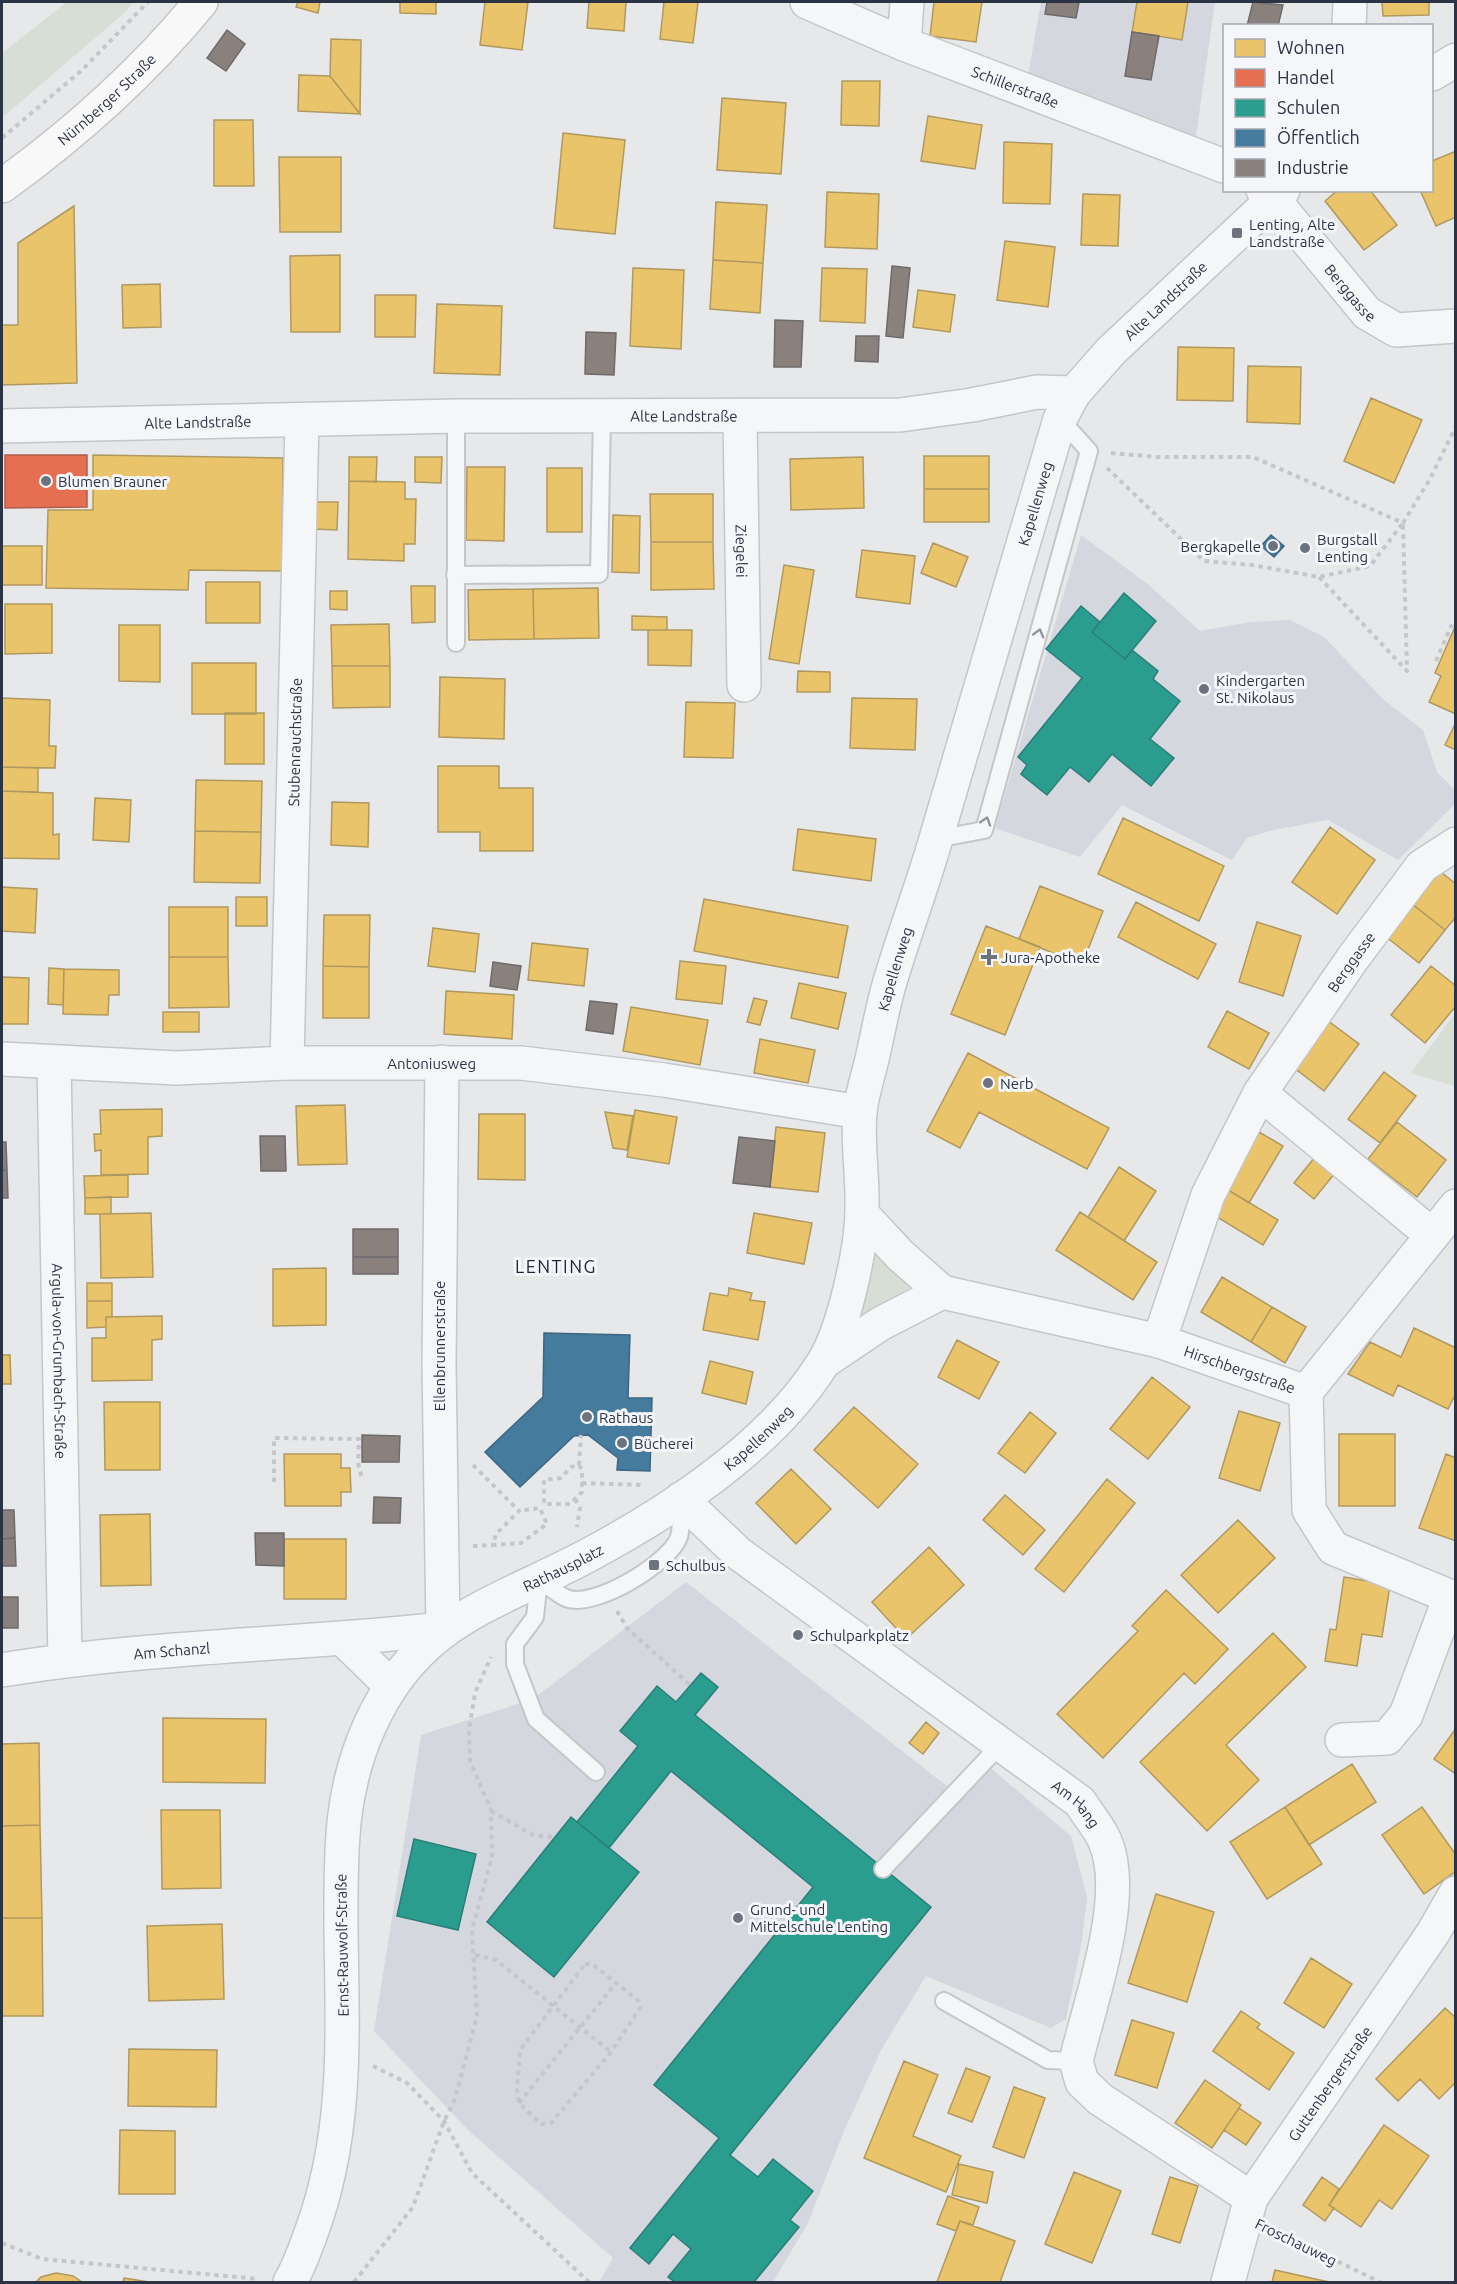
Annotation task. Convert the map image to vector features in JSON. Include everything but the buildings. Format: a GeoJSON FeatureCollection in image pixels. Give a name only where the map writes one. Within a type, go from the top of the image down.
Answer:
{"type":"FeatureCollection","features":[{"type":"Feature","properties":{"kind":"main road","name":"Nürnberger Straße"},"geometry":{"type":"LineString","coordinates":[[2,186],[68,134],[130,77],[201,2]]}},
{"type":"Feature","properties":{"kind":"street","name":"Schillerstraße"},"geometry":{"type":"LineString","coordinates":[[807,2],[904,44],[1223,166]]}},
{"type":"Feature","properties":{"kind":"street"},"geometry":{"type":"LineString","coordinates":[[904,44],[907,2]]}},
{"type":"Feature","properties":{"kind":"street"},"geometry":{"type":"LineString","coordinates":[[1349,24],[1350,2]]}},
{"type":"Feature","properties":{"kind":"street"},"geometry":{"type":"LineString","coordinates":[[1433,73],[1455,60]]}},
{"type":"Feature","properties":{"kind":"street","name":"Berggasse"},"geometry":{"type":"LineString","coordinates":[[1273,194],[1367,313],[1396,330],[1455,327]]}},
{"type":"Feature","properties":{"kind":"street","name":"Alte Landstraße"},"geometry":{"type":"LineString","coordinates":[[2,426],[456,416],[900,415],[972,405],[1037,392],[1067,406],[1111,351],[1273,194]]}},
{"type":"Feature","properties":{"kind":"street","name":"Kapellenweg"},"geometry":{"type":"LineString","coordinates":[[681,1499],[742,1454],[789,1406],[825,1361],[840,1322],[854,1271],[862,1214],[860,1112],[889,987],[1067,406]]}},
{"type":"Feature","properties":{"kind":"street","name":"Ziegelei"},"geometry":{"type":"LineString","coordinates":[[740,416],[744,685]]}},
{"type":"Feature","properties":{"kind":"street","name":"Stubenrauchstraße"},"geometry":{"type":"LineString","coordinates":[[287,1063],[302,420]]}},
{"type":"Feature","properties":{"kind":"street","name":"Berggasse"},"geometry":{"type":"LineString","coordinates":[[1159,1341],[1208,1195],[1260,1092],[1353,958],[1422,866],[1455,844]]}},
{"type":"Feature","properties":{"kind":"street","name":"Antoniusweg"},"geometry":{"type":"LineString","coordinates":[[2,1059],[54,1064],[176,1068],[287,1063],[521,1064],[664,1080],[860,1112]]}},
{"type":"Feature","properties":{"kind":"street","name":"Ellenbrunnerstraße"},"geometry":{"type":"LineString","coordinates":[[442,1062],[439,1364],[443,1629]]}},
{"type":"Feature","properties":{"kind":"street","name":"Argula-von-Grumbach-Straße"},"geometry":{"type":"LineString","coordinates":[[54,1064],[65,1659]]}},
{"type":"Feature","properties":{"kind":"street"},"geometry":{"type":"LineString","coordinates":[[1260,1092],[1432,1235]]}},
{"type":"Feature","properties":{"kind":"street","name":"Hirschbergstraße"},"geometry":{"type":"LineString","coordinates":[[862,1214],[900,1255],[942,1292],[1159,1341],[1306,1392],[1455,1206]]}},
{"type":"Feature","properties":{"kind":"street"},"geometry":{"type":"LineString","coordinates":[[825,1361],[880,1324],[942,1292]]}},
{"type":"Feature","properties":{"kind":"street"},"geometry":{"type":"LineString","coordinates":[[1306,1392],[1309,1510],[1333,1548],[1453,1598],[1407,1715],[1387,1737],[1342,1740]]}},
{"type":"Feature","properties":{"kind":"street","name":"Rathausplatz"},"geometry":{"type":"LineString","coordinates":[[443,1629],[585,1557],[681,1499]]}},
{"type":"Feature","properties":{"kind":"street","name":"Am Hang"},"geometry":{"type":"LineString","coordinates":[[681,1499],[738,1553],[1080,1802],[1105,1841],[1114,1880],[1112,1916],[1076,2061]]}},
{"type":"Feature","properties":{"kind":"street","name":"Am Schanzl"},"geometry":{"type":"LineString","coordinates":[[2,1670],[65,1659],[345,1640],[443,1629]]}},
{"type":"Feature","properties":{"kind":"street","name":"Ernst-Rauwolf-Straße"},"geometry":{"type":"LineString","coordinates":[[290,2282],[298,2269],[327,2192],[340,2108],[343,2050],[340,1835],[350,1781],[368,1729],[390,1685],[443,1629]]}},
{"type":"Feature","properties":{"kind":"street"},"geometry":{"type":"LineString","coordinates":[[345,1640],[390,1685]]}},
{"type":"Feature","properties":{"kind":"street","name":"Guttenbergerstraße"},"geometry":{"type":"LineString","coordinates":[[1228,2283],[1248,2207],[1433,1932],[1455,1893]]}},
{"type":"Feature","properties":{"kind":"street"},"geometry":{"type":"LineString","coordinates":[[1076,2061],[1082,2082],[1101,2099],[1248,2207]]}},
{"type":"Feature","properties":{"kind":"lane"},"geometry":{"type":"LineString","coordinates":[[936,839],[984,830],[1089,451],[1067,406]]}},
{"type":"Feature","properties":{"kind":"lane"},"geometry":{"type":"LineString","coordinates":[[456,416],[456,643]]}},
{"type":"Feature","properties":{"kind":"lane"},"geometry":{"type":"LineString","coordinates":[[455,575],[599,574],[602,416]]}},
{"type":"Feature","properties":{"kind":"lane"},"geometry":{"type":"LineString","coordinates":[[539,1579],[566,1599],[582,1600],[607,1595],[654,1565],[679,1538],[681,1499]]}},
{"type":"Feature","properties":{"kind":"lane"},"geometry":{"type":"LineString","coordinates":[[539,1579],[535,1617],[515,1644],[515,1664],[536,1719],[596,1772]]}},
{"type":"Feature","properties":{"kind":"lane"},"geometry":{"type":"LineString","coordinates":[[883,1869],[1002,1743]]}},
{"type":"Feature","properties":{"kind":"lane"},"geometry":{"type":"LineString","coordinates":[[944,2001],[1048,2060],[1076,2061]]}},
{"type":"Feature","properties":{"kind":"path"},"geometry":{"type":"LineString","coordinates":[[2,138],[81,71],[148,2]]}},
{"type":"Feature","properties":{"kind":"path"},"geometry":{"type":"LineString","coordinates":[[1089,451],[1204,561],[1252,565],[1319,577],[1370,566],[1403,524],[1430,479],[1455,426]]}},
{"type":"Feature","properties":{"kind":"path"},"geometry":{"type":"LineString","coordinates":[[1089,451],[1156,457],[1252,457],[1403,524]]}},
{"type":"Feature","properties":{"kind":"path"},"geometry":{"type":"LineString","coordinates":[[1319,577],[1407,671],[1403,524]]}},
{"type":"Feature","properties":{"kind":"path"},"geometry":{"type":"LineString","coordinates":[[1436,661],[1450,626],[1455,628]]}},
{"type":"Feature","properties":{"kind":"path"},"geometry":{"type":"LineString","coordinates":[[543,1504],[570,1504],[582,1492],[582,1470],[579,1465],[581,1436]]}},
{"type":"Feature","properties":{"kind":"path"},"geometry":{"type":"LineString","coordinates":[[274,1482],[274,1438],[359,1439],[358,1463],[362,1479]]}},
{"type":"Feature","properties":{"kind":"path"},"geometry":{"type":"LineString","coordinates":[[472,1464],[519,1511]]}},
{"type":"Feature","properties":{"kind":"path"},"geometry":{"type":"LineString","coordinates":[[540,1508],[547,1524],[520,1543],[493,1545],[496,1534],[519,1511],[540,1508],[543,1504],[544,1480],[561,1478],[572,1467],[579,1465]]}},
{"type":"Feature","properties":{"kind":"path"},"geometry":{"type":"LineString","coordinates":[[575,1499],[580,1508],[577,1533]]}},
{"type":"Feature","properties":{"kind":"path"},"geometry":{"type":"LineString","coordinates":[[627,1629],[690,1685]]}},
{"type":"Feature","properties":{"kind":"path"},"geometry":{"type":"LineString","coordinates":[[354,2283],[414,2207],[444,2121],[455,2099],[477,2016],[472,1930],[492,1857],[491,1810],[470,1761],[469,1730],[475,1693],[487,1663],[499,1646],[515,1644]]}},
{"type":"Feature","properties":{"kind":"path"},"geometry":{"type":"LineString","coordinates":[[491,1810],[532,1835],[555,1837]]}},
{"type":"Feature","properties":{"kind":"path"},"geometry":{"type":"LineString","coordinates":[[475,1955],[496,1960],[611,2052]]}},
{"type":"Feature","properties":{"kind":"path"},"geometry":{"type":"LineString","coordinates":[[585,1964],[592,1964],[616,1983],[638,2000],[640,2008],[611,2052],[551,2122],[541,2124],[519,2103],[517,2089],[520,2050],[585,1964]]}},
{"type":"Feature","properties":{"kind":"path"},"geometry":{"type":"LineString","coordinates":[[519,2103],[616,1983]]}},
{"type":"Feature","properties":{"kind":"path"},"geometry":{"type":"LineString","coordinates":[[343,2050],[407,2083],[444,2121],[472,2173],[589,2283]]}},
{"type":"Feature","properties":{"kind":"path","name":"Froschauweg"},"geometry":{"type":"LineString","coordinates":[[1248,2207],[1380,2283]]}},
{"type":"Feature","properties":{"kind":"path"},"geometry":{"type":"LineString","coordinates":[[2,2243],[42,2259],[290,2282]]}},
{"type":"Feature","properties":{"kind":"shaded area"},"geometry":{"type":"Polygon","coordinates":[[[67,2],[134,2],[2,118],[2,53],[67,2]]]}},
{"type":"Feature","properties":{"kind":"shaded area"},"geometry":{"type":"Polygon","coordinates":[[[1041,2],[1215,2],[1196,136],[1027,81],[1041,2]]]}},
{"type":"Feature","properties":{"kind":"shaded area","name":"Kindergarten St. Nikolaus"},"geometry":{"type":"Polygon","coordinates":[[[1081,535],[1149,585],[1200,631],[1251,622],[1290,620],[1324,637],[1384,700],[1423,730],[1437,772],[1455,790],[1455,804],[1398,860],[1328,820],[1269,831],[1247,838],[1232,860],[1122,805],[1080,857],[995,828],[1081,535]]]}},
{"type":"Feature","properties":{"kind":"shaded area"},"geometry":{"type":"Polygon","coordinates":[[[1455,1013],[1455,1086],[1411,1073],[1455,1013]]]}},
{"type":"Feature","properties":{"kind":"shaded area"},"geometry":{"type":"Polygon","coordinates":[[[876,1243],[916,1283],[860,1320],[876,1243]]]}},
{"type":"Feature","properties":{"kind":"shaded area","name":"Grund- und Mittelschule Lenting"},"geometry":{"type":"Polygon","coordinates":[[[686,1582],[952,1790],[980,1759],[1071,1836],[1087,1897],[1082,1940],[1066,2019],[1051,2028],[926,1976],[881,2050],[844,2131],[808,2223],[773,2282],[599,2282],[613,2258],[468,2130],[374,2031],[421,1735],[533,1699],[686,1582]]]}},
{"type":"Feature","properties":{"kind":"place","name":"Lenting, Alte Landstraße"},"geometry":{"type":"Point","coordinates":[1237,233]}},
{"type":"Feature","properties":{"kind":"place","name":"Blumen Brauner"},"geometry":{"type":"Point","coordinates":[46,481]}},
{"type":"Feature","properties":{"kind":"place","name":"Bergkapelle"},"geometry":{"type":"Point","coordinates":[1273,546]}},
{"type":"Feature","properties":{"kind":"place","name":"Burgstall Lenting"},"geometry":{"type":"Point","coordinates":[1305,548]}},
{"type":"Feature","properties":{"kind":"place","name":"Kindergarten St. Nikolaus"},"geometry":{"type":"Point","coordinates":[1204,689]}},
{"type":"Feature","properties":{"kind":"place","name":"Jura-Apotheke"},"geometry":{"type":"Point","coordinates":[989,957]}},
{"type":"Feature","properties":{"kind":"place","name":"Nerb"},"geometry":{"type":"Point","coordinates":[988,1083]}},
{"type":"Feature","properties":{"kind":"place","name":"Rathaus"},"geometry":{"type":"Point","coordinates":[587,1417]}},
{"type":"Feature","properties":{"kind":"place","name":"Bücherei"},"geometry":{"type":"Point","coordinates":[622,1443]}},
{"type":"Feature","properties":{"kind":"place","name":"Schulbus"},"geometry":{"type":"Point","coordinates":[654,1565]}},
{"type":"Feature","properties":{"kind":"place","name":"Schulparkplatz"},"geometry":{"type":"Point","coordinates":[798,1635]}},
{"type":"Feature","properties":{"kind":"place","name":"Grund- und Mittelschule Lenting"},"geometry":{"type":"Point","coordinates":[738,1918]}},
{"type":"Feature","properties":{"kind":"district","name":"LENTING"},"geometry":{"type":"Point","coordinates":[556,1266]}}]}
